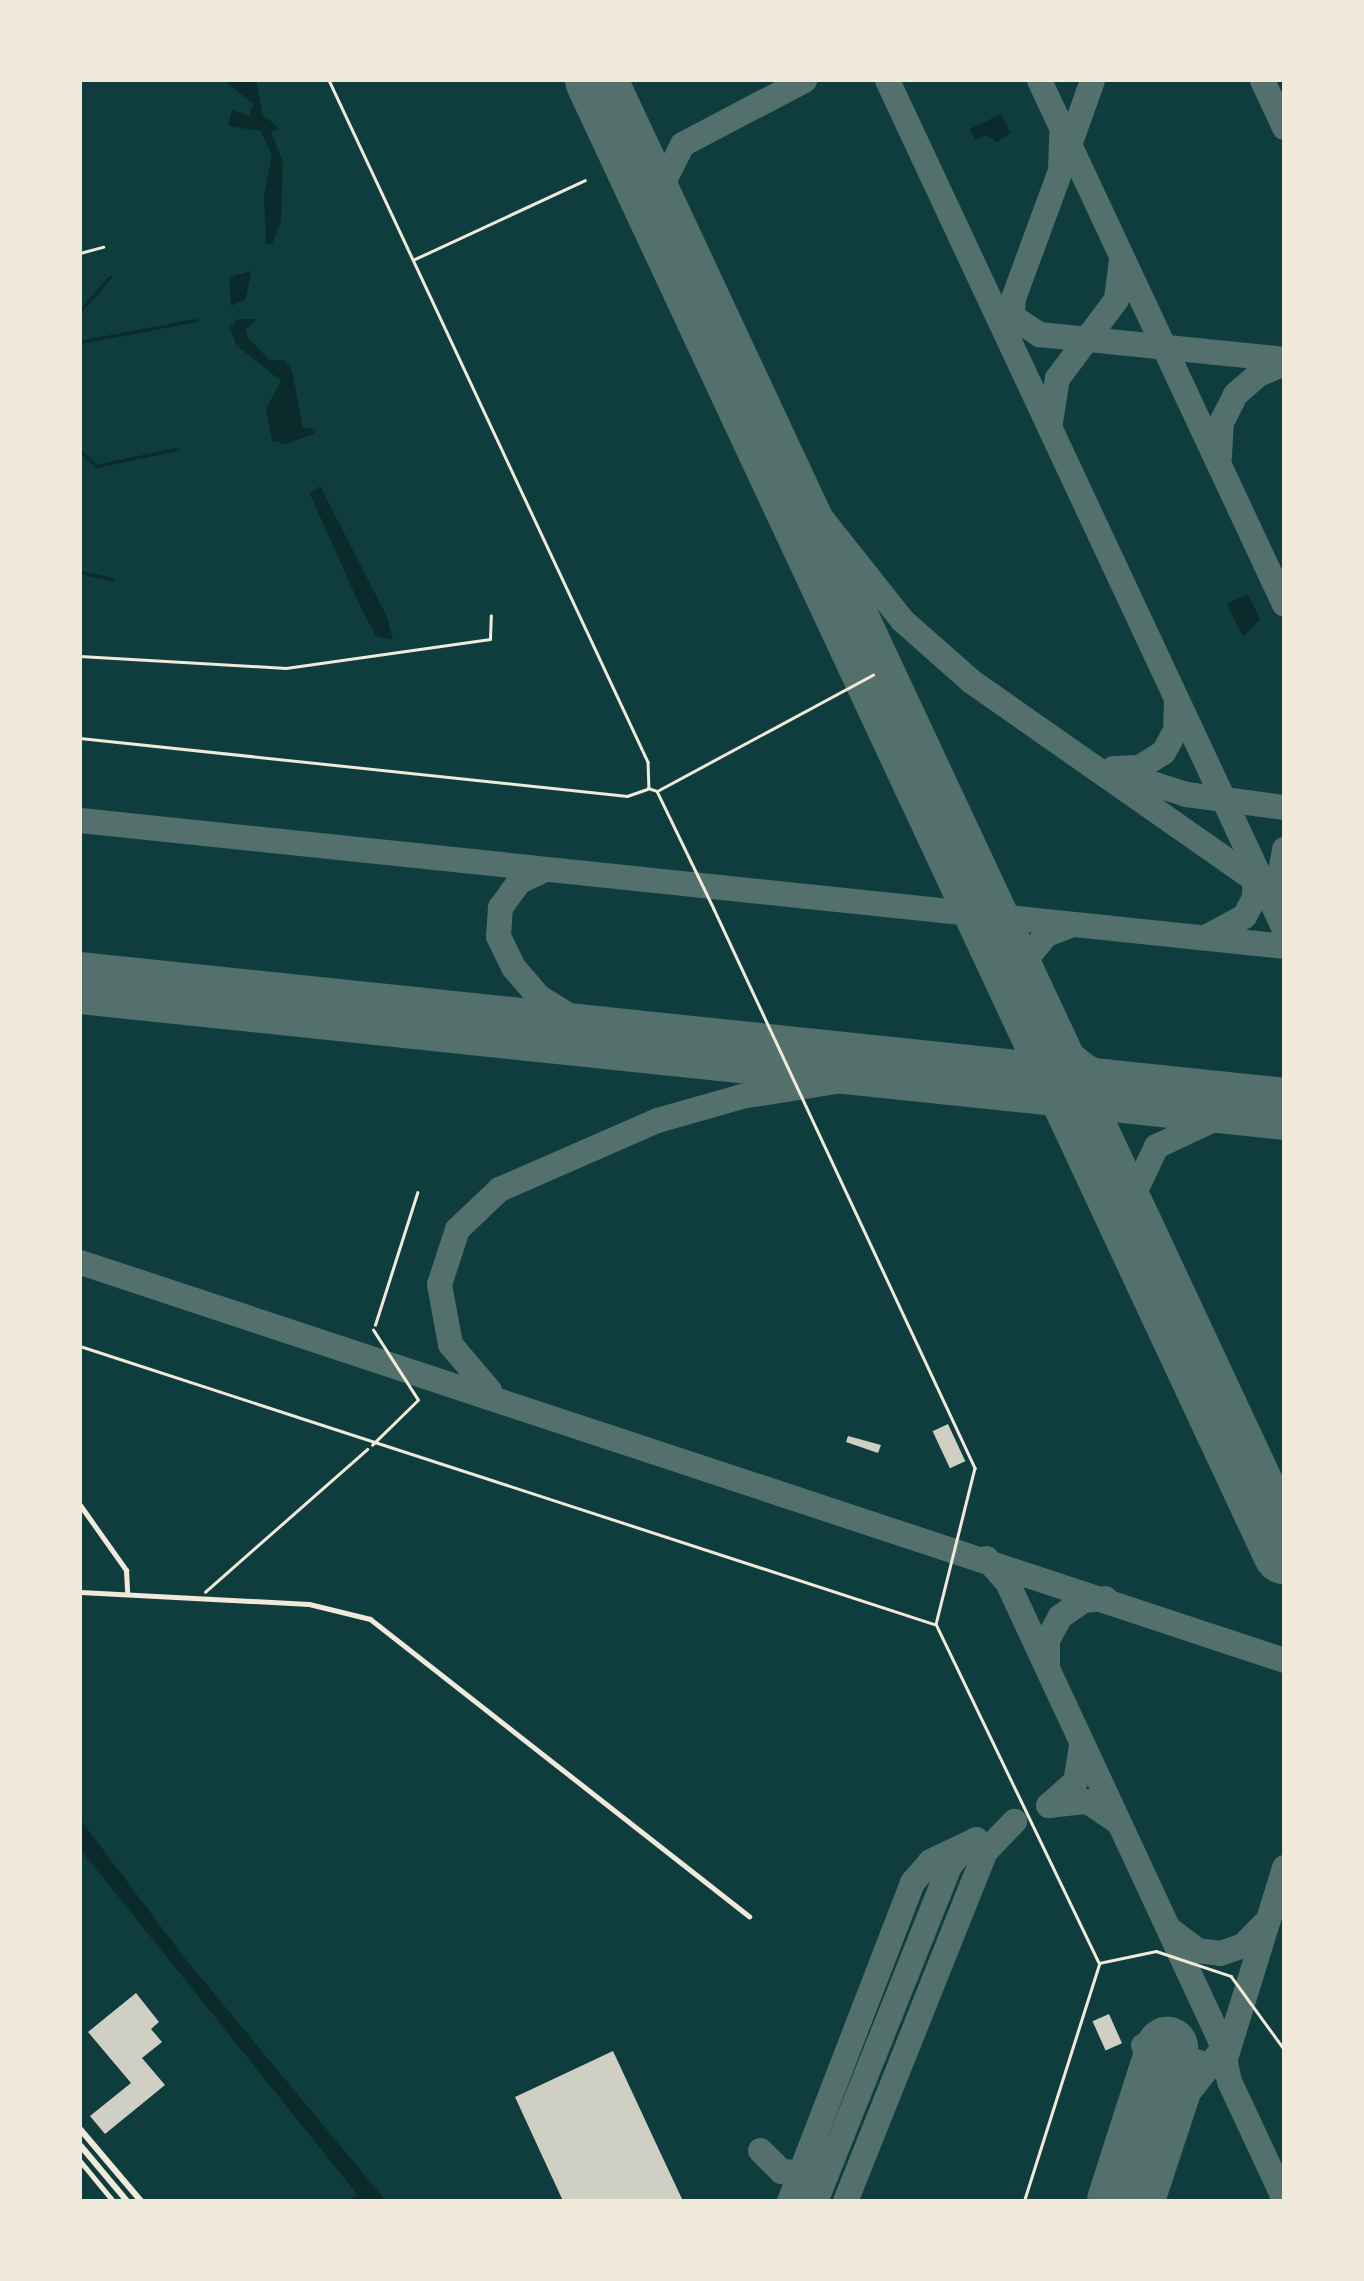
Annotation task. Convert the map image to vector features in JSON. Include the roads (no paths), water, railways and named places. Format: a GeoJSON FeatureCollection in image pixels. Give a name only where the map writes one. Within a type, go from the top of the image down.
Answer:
{"type":"FeatureCollection","features":[{"type":"Feature","properties":{"kind":"main road"},"geometry":{"type":"LineString","coordinates":[[80,2128],[141,2201]]}},
{"type":"Feature","properties":{"kind":"main road"},"geometry":{"type":"LineString","coordinates":[[80,2144],[127,2201]]}},
{"type":"Feature","properties":{"kind":"street"},"geometry":{"type":"LineString","coordinates":[[80,1505],[126,1570],[127,1592]]}},
{"type":"Feature","properties":{"kind":"street"},"geometry":{"type":"LineString","coordinates":[[80,1592],[324,1606],[388,1629],[749,1916]]}},
{"type":"Feature","properties":{"kind":"street"},"geometry":{"type":"LineString","coordinates":[[80,2162],[113,2201]]}},
{"type":"Feature","properties":{"kind":"lane"},"geometry":{"type":"LineString","coordinates":[[329,80],[648,762],[648,788]]}},
{"type":"Feature","properties":{"kind":"lane"},"geometry":{"type":"LineString","coordinates":[[414,260],[586,180]]}},
{"type":"Feature","properties":{"kind":"lane"},"geometry":{"type":"LineString","coordinates":[[657,791],[873,674]]}},
{"type":"Feature","properties":{"kind":"lane"},"geometry":{"type":"LineString","coordinates":[[80,738],[627,796],[648,788],[657,791],[975,1468],[936,1624],[1100,1962],[1024,2201]]}},
{"type":"Feature","properties":{"kind":"lane"},"geometry":{"type":"LineString","coordinates":[[373,1330],[418,1400],[374,1443]]}},
{"type":"Feature","properties":{"kind":"lane"},"geometry":{"type":"LineString","coordinates":[[80,1346],[936,1624]]}},
{"type":"Feature","properties":{"kind":"lane"},"geometry":{"type":"LineString","coordinates":[[1100,1962],[1156,1951],[1231,1976],[1284,2050]]}},
{"type":"Feature","properties":{"kind":"water"},"geometry":{"type":"Polygon","coordinates":[[[224,80],[256,80],[263,115],[279,128],[271,132],[283,161],[281,222],[272,244],[266,244],[264,195],[272,155],[261,131],[228,126],[232,110],[249,116],[253,104],[224,80]]]}},
{"type":"Feature","properties":{"kind":"water"},"geometry":{"type":"Polygon","coordinates":[[[1001,114],[1010,133],[997,142],[986,135],[975,140],[970,129],[1001,114]]]}},
{"type":"Feature","properties":{"kind":"water"},"geometry":{"type":"Polygon","coordinates":[[[251,271],[246,299],[231,306],[229,277],[251,271]]]}},
{"type":"Feature","properties":{"kind":"water"},"geometry":{"type":"Polygon","coordinates":[[[238,319],[257,319],[245,330],[249,339],[269,360],[284,360],[292,370],[303,428],[316,429],[314,434],[286,444],[272,441],[266,409],[281,381],[236,345],[230,327],[238,319]]]}},
{"type":"Feature","properties":{"kind":"water"},"geometry":{"type":"Polygon","coordinates":[[[320,486],[387,617],[393,640],[376,636],[360,606],[310,494],[320,486]]]}},
{"type":"Feature","properties":{"kind":"water"},"geometry":{"type":"Polygon","coordinates":[[[1248,594],[1260,620],[1243,637],[1227,604],[1248,594]]]}},
{"type":"Feature","properties":{"kind":"water"},"geometry":{"type":"Polygon","coordinates":[[[80,1819],[183,1956],[386,2201],[350,2201],[357,2194],[80,1849],[80,1819]]]}},
{"type":"Feature","properties":{"kind":"waterway"},"geometry":{"type":"LineString","coordinates":[[80,311],[110,277]]}},
{"type":"Feature","properties":{"kind":"waterway"},"geometry":{"type":"LineString","coordinates":[[80,342],[196,320]]}},
{"type":"Feature","properties":{"kind":"waterway"},"geometry":{"type":"LineString","coordinates":[[80,450],[96,466],[177,449]]}},
{"type":"Feature","properties":{"kind":"waterway"},"geometry":{"type":"LineString","coordinates":[[80,572],[112,579]]}}]}
